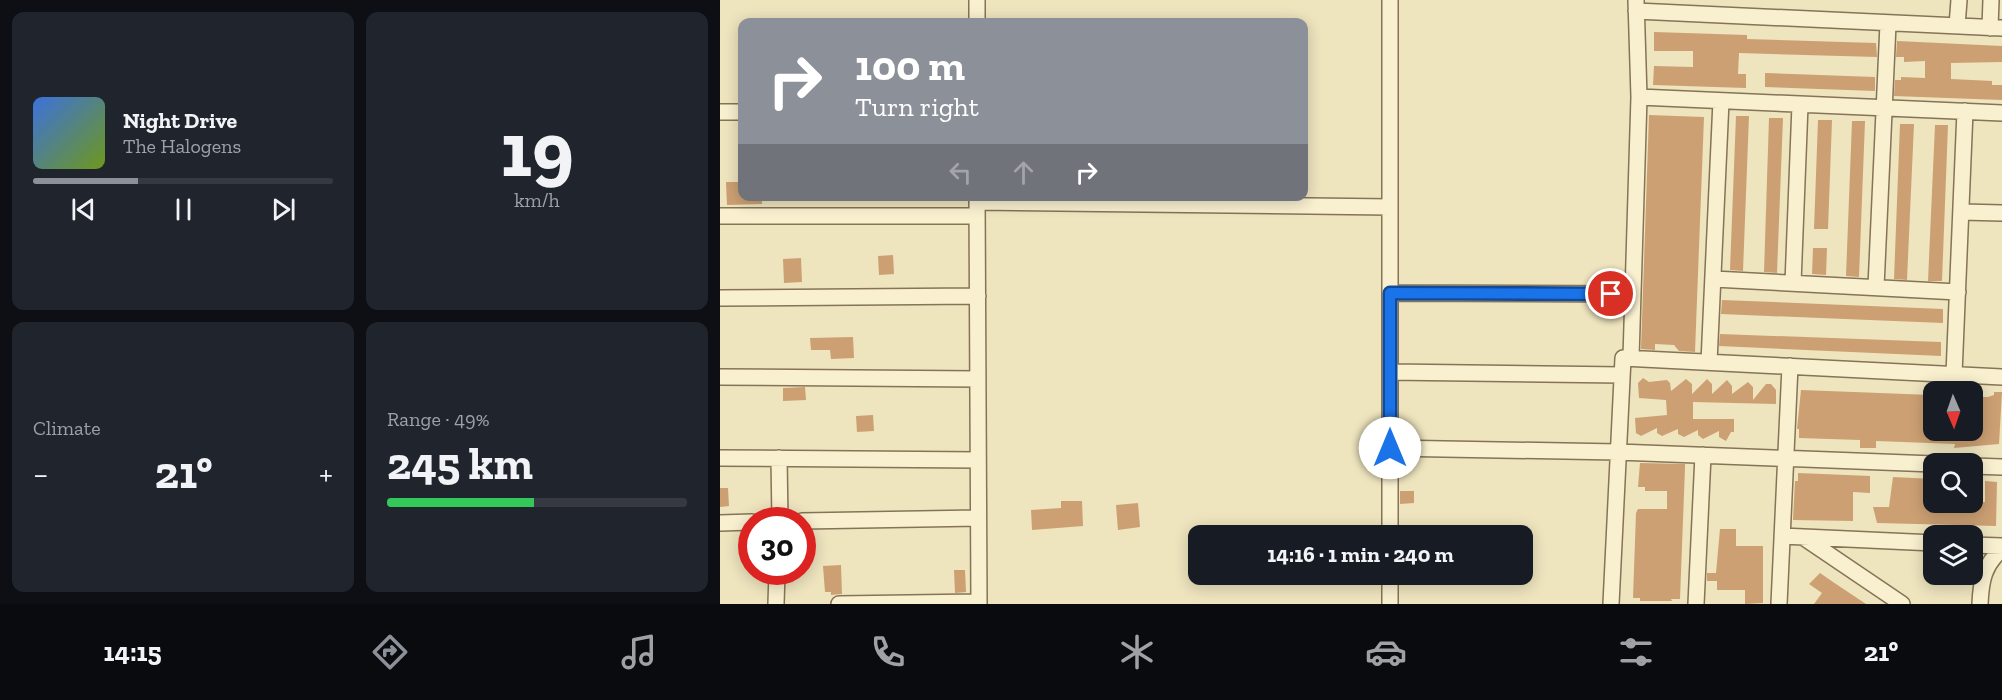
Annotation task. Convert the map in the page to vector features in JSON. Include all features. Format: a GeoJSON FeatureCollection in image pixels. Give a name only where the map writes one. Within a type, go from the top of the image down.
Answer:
{"type":"FeatureCollection","features":[{"type":"Feature","properties":{"kind":"street"},"geometry":{"type":"LineString","coordinates":[[976,0],[977,18]]}},
{"type":"Feature","properties":{"kind":"street"},"geometry":{"type":"LineString","coordinates":[[1390,0],[1390,525]]}},
{"type":"Feature","properties":{"kind":"street"},"geometry":{"type":"LineString","coordinates":[[1957,26],[1959,0]]}},
{"type":"Feature","properties":{"kind":"street"},"geometry":{"type":"LineString","coordinates":[[1630,358],[1639,98],[1636,5],[1718,7],[1888,24],[1996,28],[1991,0]]}},
{"type":"Feature","properties":{"kind":"street"},"geometry":{"type":"LineString","coordinates":[[1876,287],[1888,24]]}},
{"type":"Feature","properties":{"kind":"street"},"geometry":{"type":"LineString","coordinates":[[1639,98],[2002,113]]}},
{"type":"Feature","properties":{"kind":"street"},"geometry":{"type":"LineString","coordinates":[[1709,362],[1721,101]]}},
{"type":"Feature","properties":{"kind":"street"},"geometry":{"type":"LineString","coordinates":[[1793,283],[1800,105]]}},
{"type":"Feature","properties":{"kind":"street"},"geometry":{"type":"LineString","coordinates":[[1954,374],[1965,111]]}},
{"type":"Feature","properties":{"kind":"street"},"geometry":{"type":"LineString","coordinates":[[720,112],[738,112]]}},
{"type":"Feature","properties":{"kind":"street"},"geometry":{"type":"LineString","coordinates":[[720,216],[977,205],[1390,207]]}},
{"type":"Feature","properties":{"kind":"street"},"geometry":{"type":"LineString","coordinates":[[839,604],[979,603],[977,205]]}},
{"type":"Feature","properties":{"kind":"street"},"geometry":{"type":"LineString","coordinates":[[1962,212],[2002,213]]}},
{"type":"Feature","properties":{"kind":"street"},"geometry":{"type":"LineString","coordinates":[[1714,279],[1958,292]]}},
{"type":"Feature","properties":{"kind":"street"},"geometry":{"type":"LineString","coordinates":[[1390,293],[1633,294]]}},
{"type":"Feature","properties":{"kind":"street"},"geometry":{"type":"LineString","coordinates":[[720,298],[978,296]]}},
{"type":"Feature","properties":{"kind":"street"},"geometry":{"type":"LineString","coordinates":[[1611,604],[1623,358],[2002,377]]}},
{"type":"Feature","properties":{"kind":"street"},"geometry":{"type":"LineString","coordinates":[[1779,604],[1790,366]]}},
{"type":"Feature","properties":{"kind":"street"},"geometry":{"type":"LineString","coordinates":[[1390,372],[1622,375]]}},
{"type":"Feature","properties":{"kind":"street"},"geometry":{"type":"LineString","coordinates":[[720,377],[978,379]]}},
{"type":"Feature","properties":{"kind":"street"},"geometry":{"type":"LineString","coordinates":[[1390,448],[1618,452],[1923,464]]}},
{"type":"Feature","properties":{"kind":"street"},"geometry":{"type":"LineString","coordinates":[[1695,604],[1703,455]]}},
{"type":"Feature","properties":{"kind":"street"},"geometry":{"type":"LineString","coordinates":[[720,458],[978,460]]}},
{"type":"Feature","properties":{"kind":"street"},"geometry":{"type":"LineString","coordinates":[[779,458],[780,507]]}},
{"type":"Feature","properties":{"kind":"street"},"geometry":{"type":"LineString","coordinates":[[1983,466],[2002,467]]}},
{"type":"Feature","properties":{"kind":"street"},"geometry":{"type":"LineString","coordinates":[[816,521],[978,518]]}},
{"type":"Feature","properties":{"kind":"street"},"geometry":{"type":"LineString","coordinates":[[720,523],[738,522]]}},
{"type":"Feature","properties":{"kind":"street"},"geometry":{"type":"LineString","coordinates":[[1782,536],[1923,542]]}},
{"type":"Feature","properties":{"kind":"street"},"geometry":{"type":"LineString","coordinates":[[1802,537],[1902,604]]}},
{"type":"Feature","properties":{"kind":"street"},"geometry":{"type":"LineString","coordinates":[[1983,546],[2002,547]]}},
{"type":"Feature","properties":{"kind":"street"},"geometry":{"type":"LineString","coordinates":[[1980,604],[1983,574],[1990,559],[2002,547]]}},
{"type":"Feature","properties":{"kind":"street"},"geometry":{"type":"LineString","coordinates":[[776,604],[777,585]]}},
{"type":"Feature","properties":{"kind":"street"},"geometry":{"type":"LineString","coordinates":[[1390,585],[1390,604]]}},
{"type":"Feature","properties":{"kind":"building"},"geometry":{"type":"Polygon","coordinates":[[[1654,32],[1747,35],[1747,39],[1876,43],[1877,57],[1739,53],[1738,74],[1746,74],[1746,88],[1653,85],[1654,66],[1693,67],[1693,51],[1654,51],[1654,32]]]}},
{"type":"Feature","properties":{"kind":"building"},"geometry":{"type":"Polygon","coordinates":[[[1897,41],[2002,46],[2002,62],[1951,63],[1951,79],[1992,81],[1992,85],[2002,85],[2002,100],[1894,96],[1895,80],[1901,80],[1901,77],[1925,78],[1925,61],[1904,62],[1904,57],[1896,57],[1897,41]]]}},
{"type":"Feature","properties":{"kind":"building"},"geometry":{"type":"Polygon","coordinates":[[[1765,73],[1875,77],[1875,91],[1765,87],[1765,73]]]}},
{"type":"Feature","properties":{"kind":"building"},"geometry":{"type":"Polygon","coordinates":[[[1649,115],[1704,117],[1695,352],[1679,351],[1674,345],[1655,344],[1655,350],[1641,349],[1649,115]]]}},
{"type":"Feature","properties":{"kind":"building"},"geometry":{"type":"Polygon","coordinates":[[[1736,116],[1749,116],[1743,271],[1730,270],[1736,116]]]}},
{"type":"Feature","properties":{"kind":"building"},"geometry":{"type":"Polygon","coordinates":[[[1769,118],[1783,118],[1777,273],[1764,272],[1769,118]]]}},
{"type":"Feature","properties":{"kind":"building"},"geometry":{"type":"Polygon","coordinates":[[[1818,120],[1832,120],[1828,229],[1814,229],[1818,120]]]}},
{"type":"Feature","properties":{"kind":"building"},"geometry":{"type":"Polygon","coordinates":[[[1852,121],[1865,121],[1859,277],[1846,276],[1852,121]]]}},
{"type":"Feature","properties":{"kind":"building"},"geometry":{"type":"Polygon","coordinates":[[[1900,124],[1914,124],[1907,280],[1894,279],[1900,124]]]}},
{"type":"Feature","properties":{"kind":"building"},"geometry":{"type":"Polygon","coordinates":[[[1935,125],[1948,125],[1942,281],[1928,281],[1935,125]]]}},
{"type":"Feature","properties":{"kind":"building"},"geometry":{"type":"Polygon","coordinates":[[[726,182],[738,182],[738,201],[762,201],[762,204],[727,205],[726,182]]]}},
{"type":"Feature","properties":{"kind":"building"},"geometry":{"type":"Polygon","coordinates":[[[1813,248],[1827,248],[1826,275],[1812,274],[1813,248]]]}},
{"type":"Feature","properties":{"kind":"building"},"geometry":{"type":"Polygon","coordinates":[[[893,255],[894,274],[879,275],[878,256],[893,255]]]}},
{"type":"Feature","properties":{"kind":"building"},"geometry":{"type":"Polygon","coordinates":[[[801,258],[802,282],[784,283],[783,259],[801,258]]]}},
{"type":"Feature","properties":{"kind":"building"},"geometry":{"type":"Polygon","coordinates":[[[1722,300],[1943,309],[1943,323],[1721,314],[1722,300]]]}},
{"type":"Feature","properties":{"kind":"building"},"geometry":{"type":"Polygon","coordinates":[[[1720,334],[1941,342],[1941,356],[1719,346],[1720,334]]]}},
{"type":"Feature","properties":{"kind":"building"},"geometry":{"type":"Polygon","coordinates":[[[853,337],[854,358],[831,359],[830,350],[811,350],[810,338],[853,337]]]}},
{"type":"Feature","properties":{"kind":"building"},"geometry":{"type":"Polygon","coordinates":[[[1643,378],[1649,382],[1667,380],[1671,391],[1686,379],[1692,384],[1692,394],[1707,379],[1712,384],[1712,394],[1727,380],[1732,386],[1732,394],[1748,382],[1753,387],[1753,400],[1766,384],[1771,384],[1776,390],[1776,404],[1693,402],[1693,419],[1734,419],[1734,432],[1731,432],[1726,441],[1719,437],[1719,431],[1703,439],[1698,435],[1698,430],[1684,437],[1678,434],[1678,429],[1662,436],[1657,433],[1657,428],[1641,436],[1636,433],[1635,418],[1667,415],[1666,400],[1639,398],[1638,383],[1643,378]]]}},
{"type":"Feature","properties":{"kind":"building"},"geometry":{"type":"Polygon","coordinates":[[[805,387],[806,400],[783,401],[783,388],[805,387]]]}},
{"type":"Feature","properties":{"kind":"building"},"geometry":{"type":"Polygon","coordinates":[[[1801,390],[1923,395],[1923,441],[1983,441],[1983,397],[1994,395],[1994,392],[2002,392],[1999,444],[1954,448],[1955,444],[1876,441],[1876,448],[1860,448],[1860,440],[1799,438],[1799,429],[1797,429],[1801,390]]]}},
{"type":"Feature","properties":{"kind":"building"},"geometry":{"type":"Polygon","coordinates":[[[873,415],[874,431],[857,432],[856,416],[873,415]]]}},
{"type":"Feature","properties":{"kind":"building"},"geometry":{"type":"Polygon","coordinates":[[[1640,463],[1685,464],[1680,599],[1640,601],[1640,598],[1633,598],[1636,513],[1638,509],[1667,509],[1667,491],[1645,491],[1645,487],[1638,487],[1640,463]]]}},
{"type":"Feature","properties":{"kind":"building"},"geometry":{"type":"Polygon","coordinates":[[[1798,473],[1870,476],[1870,493],[1853,492],[1853,521],[1793,520],[1795,481],[1798,481],[1798,473]]]}},
{"type":"Feature","properties":{"kind":"building"},"geometry":{"type":"Polygon","coordinates":[[[1893,477],[1923,478],[1923,513],[1983,513],[1985,481],[1997,482],[1996,526],[1877,523],[1873,507],[1889,507],[1893,477]]]}},
{"type":"Feature","properties":{"kind":"building"},"geometry":{"type":"Polygon","coordinates":[[[720,488],[728,488],[729,506],[720,507],[720,488]]]}},
{"type":"Feature","properties":{"kind":"building"},"geometry":{"type":"Polygon","coordinates":[[[1400,491],[1414,491],[1414,503],[1400,504],[1400,491]]]}},
{"type":"Feature","properties":{"kind":"building"},"geometry":{"type":"Polygon","coordinates":[[[1061,501],[1082,501],[1083,526],[1032,530],[1031,510],[1061,508],[1061,501]]]}},
{"type":"Feature","properties":{"kind":"building"},"geometry":{"type":"Polygon","coordinates":[[[1138,503],[1140,527],[1118,530],[1116,505],[1138,503]]]}},
{"type":"Feature","properties":{"kind":"building"},"geometry":{"type":"Polygon","coordinates":[[[1720,529],[1736,529],[1736,546],[1763,546],[1763,603],[1745,604],[1745,590],[1717,590],[1717,581],[1707,581],[1707,573],[1716,573],[1720,529]]]}},
{"type":"Feature","properties":{"kind":"building"},"geometry":{"type":"Polygon","coordinates":[[[841,565],[842,594],[831,595],[831,592],[825,592],[823,566],[841,565]]]}},
{"type":"Feature","properties":{"kind":"building"},"geometry":{"type":"Polygon","coordinates":[[[954,570],[965,570],[966,592],[955,593],[954,570]]]}},
{"type":"Feature","properties":{"kind":"building"},"geometry":{"type":"Polygon","coordinates":[[[1820,573],[1866,604],[1814,604],[1822,593],[1809,584],[1820,573]]]}},
{"type":"Feature","properties":{"kind":"route"},"geometry":{"type":"LineString","coordinates":[[1390,448],[1390,293],[1611,294]]}}]}
